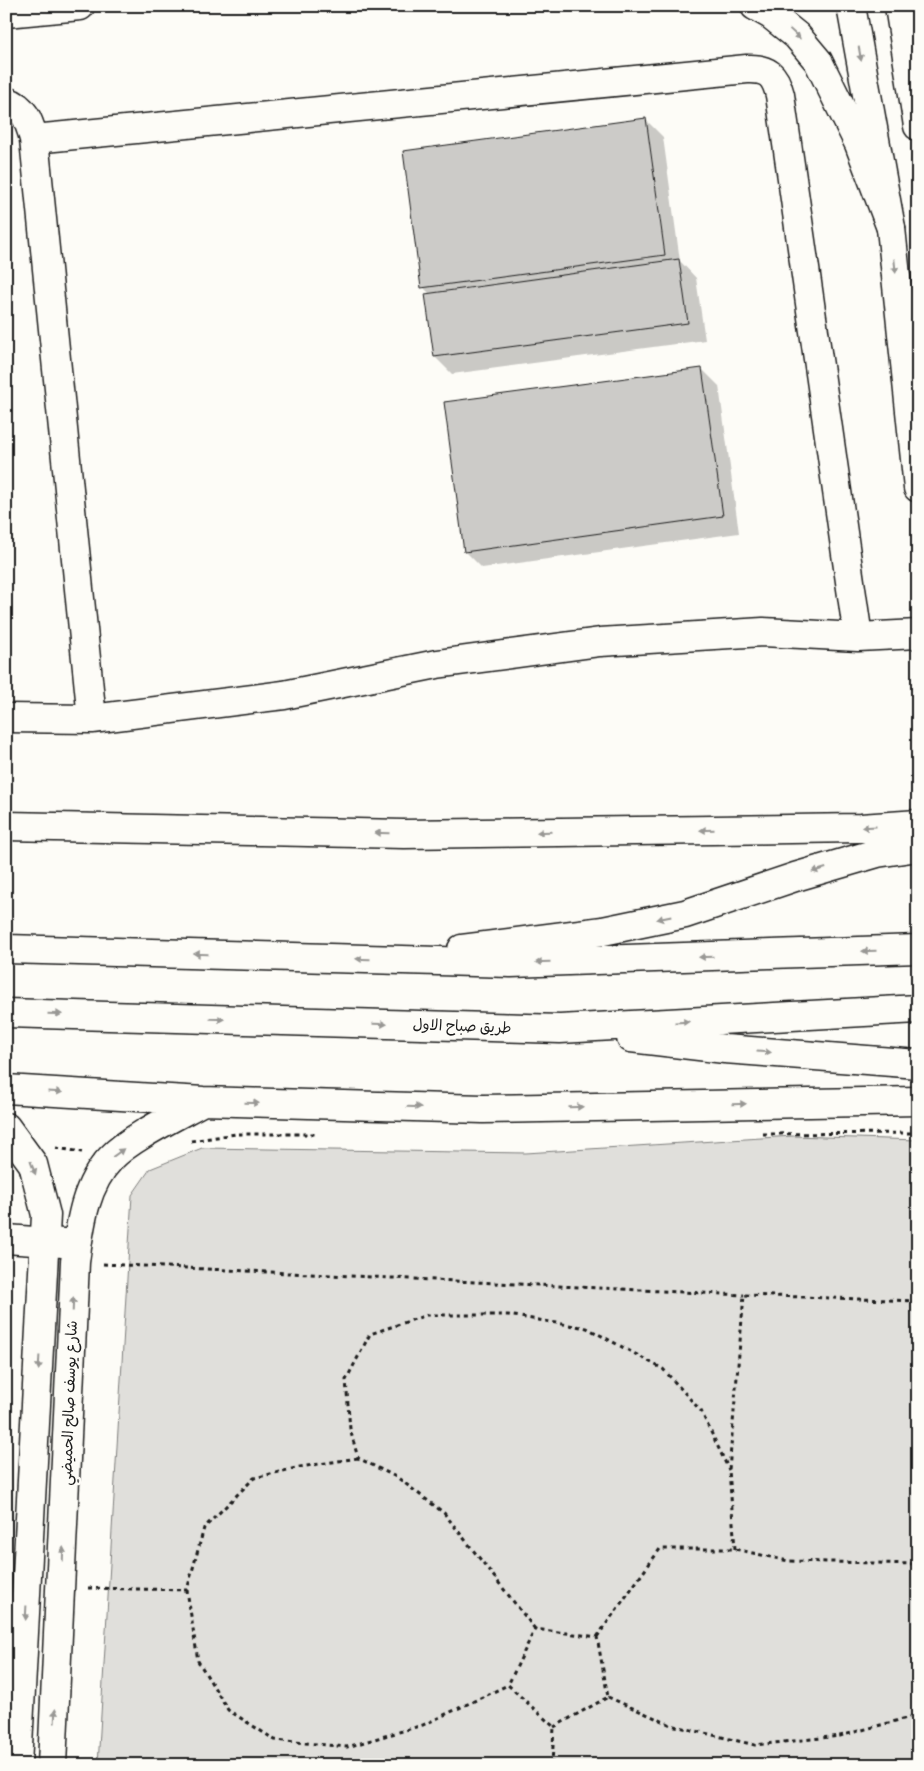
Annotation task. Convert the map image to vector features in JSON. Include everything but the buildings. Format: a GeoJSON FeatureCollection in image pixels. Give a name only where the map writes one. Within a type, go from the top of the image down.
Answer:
{"type":"FeatureCollection","features":[{"type":"Feature","properties":{"kind":"main road"},"geometry":{"type":"LineString","coordinates":[[6,13],[80,6]]}},
{"type":"Feature","properties":{"kind":"main road"},"geometry":{"type":"LineString","coordinates":[[755,6],[771,15],[797,36],[818,61],[859,144],[891,228]]}},
{"type":"Feature","properties":{"kind":"main road"},"geometry":{"type":"LineString","coordinates":[[851,6],[891,228],[918,488]]}},
{"type":"Feature","properties":{"kind":"main road"},"geometry":{"type":"LineString","coordinates":[[899,6],[918,126]]}},
{"type":"Feature","properties":{"kind":"main road"},"geometry":{"type":"LineString","coordinates":[[34,139],[747,68],[767,71],[773,76],[780,95],[858,637]]}},
{"type":"Feature","properties":{"kind":"main road"},"geometry":{"type":"LineString","coordinates":[[6,100],[15,104],[28,118],[34,139],[92,719]]}},
{"type":"Feature","properties":{"kind":"main road"},"geometry":{"type":"LineString","coordinates":[[6,718],[92,719],[284,695],[437,664],[600,642],[763,632],[858,637],[918,634]]}},
{"type":"Feature","properties":{"kind":"main road"},"geometry":{"type":"LineString","coordinates":[[6,826],[404,834],[841,828],[918,824]]}},
{"type":"Feature","properties":{"kind":"main road"},"geometry":{"type":"LineString","coordinates":[[392,960],[604,931],[685,914],[796,877],[877,853],[918,847]]}},
{"type":"Feature","properties":{"kind":"main road"},"geometry":{"type":"LineString","coordinates":[[6,949],[511,963],[918,949]]}},
{"type":"Feature","properties":{"kind":"main road","name":"طريق صباح الاول"},"geometry":{"type":"LineString","coordinates":[[6,1013],[560,1029],[918,1009]]}},
{"type":"Feature","properties":{"kind":"main road"},"geometry":{"type":"LineString","coordinates":[[560,1029],[725,1049],[918,1064]]}},
{"type":"Feature","properties":{"kind":"main road"},"geometry":{"type":"LineString","coordinates":[[6,1089],[203,1101],[483,1109],[918,1101]]}},
{"type":"Feature","properties":{"kind":"main road","name":"شارع يوسف صالح الحميضي"},"geometry":{"type":"LineString","coordinates":[[52,1765],[62,1588],[76,1253],[82,1214],[92,1187],[111,1158],[142,1136],[203,1101]]}},
{"type":"Feature","properties":{"kind":"main road","name":"شارع يوسف صالح الحميضي"},"geometry":{"type":"LineString","coordinates":[[13,1136],[33,1164],[46,1215],[17,1765]]}},
{"type":"Feature","properties":{"kind":"main road"},"geometry":{"type":"LineString","coordinates":[[6,1239],[46,1242],[76,1253]]}},
{"type":"Feature","properties":{"kind":"path"},"geometry":{"type":"LineString","coordinates":[[13,1136],[111,1158]]}},
{"type":"Feature","properties":{"kind":"path"},"geometry":{"type":"LineString","coordinates":[[76,1253],[744,1295],[918,1301]]}},
{"type":"Feature","properties":{"kind":"path"},"geometry":{"type":"LineString","coordinates":[[734,1549],[729,1470],[744,1295]]}},
{"type":"Feature","properties":{"kind":"path"},"geometry":{"type":"LineString","coordinates":[[358,1458],[350,1429],[346,1380],[370,1334],[427,1315],[508,1315],[587,1328],[663,1369],[701,1412],[729,1470]]}},
{"type":"Feature","properties":{"kind":"path"},"geometry":{"type":"LineString","coordinates":[[535,1629],[508,1685],[423,1725],[347,1747],[275,1740],[228,1710],[198,1661],[188,1590],[204,1528],[254,1478],[300,1467],[358,1458],[398,1478],[444,1513],[535,1629],[597,1637]]}},
{"type":"Feature","properties":{"kind":"path"},"geometry":{"type":"LineString","coordinates":[[608,1698],[597,1637],[660,1549],[734,1549],[788,1561],[918,1564]]}},
{"type":"Feature","properties":{"kind":"path"},"geometry":{"type":"LineString","coordinates":[[62,1588],[188,1590]]}},
{"type":"Feature","properties":{"kind":"path"},"geometry":{"type":"LineString","coordinates":[[508,1685],[554,1727]]}},
{"type":"Feature","properties":{"kind":"path"},"geometry":{"type":"LineString","coordinates":[[608,1698],[671,1725],[755,1745],[840,1736],[918,1715]]}},
{"type":"Feature","properties":{"kind":"path"},"geometry":{"type":"LineString","coordinates":[[554,1727],[608,1698]]}},
{"type":"Feature","properties":{"kind":"path"},"geometry":{"type":"LineString","coordinates":[[552,1765],[554,1727]]}},
{"type":"Feature","properties":{"kind":"shaded area"},"geometry":{"type":"Polygon","coordinates":[[[793,1136],[918,1140],[918,1765],[98,1765],[132,1195],[150,1169],[202,1148],[526,1153],[793,1136]]]}}]}
